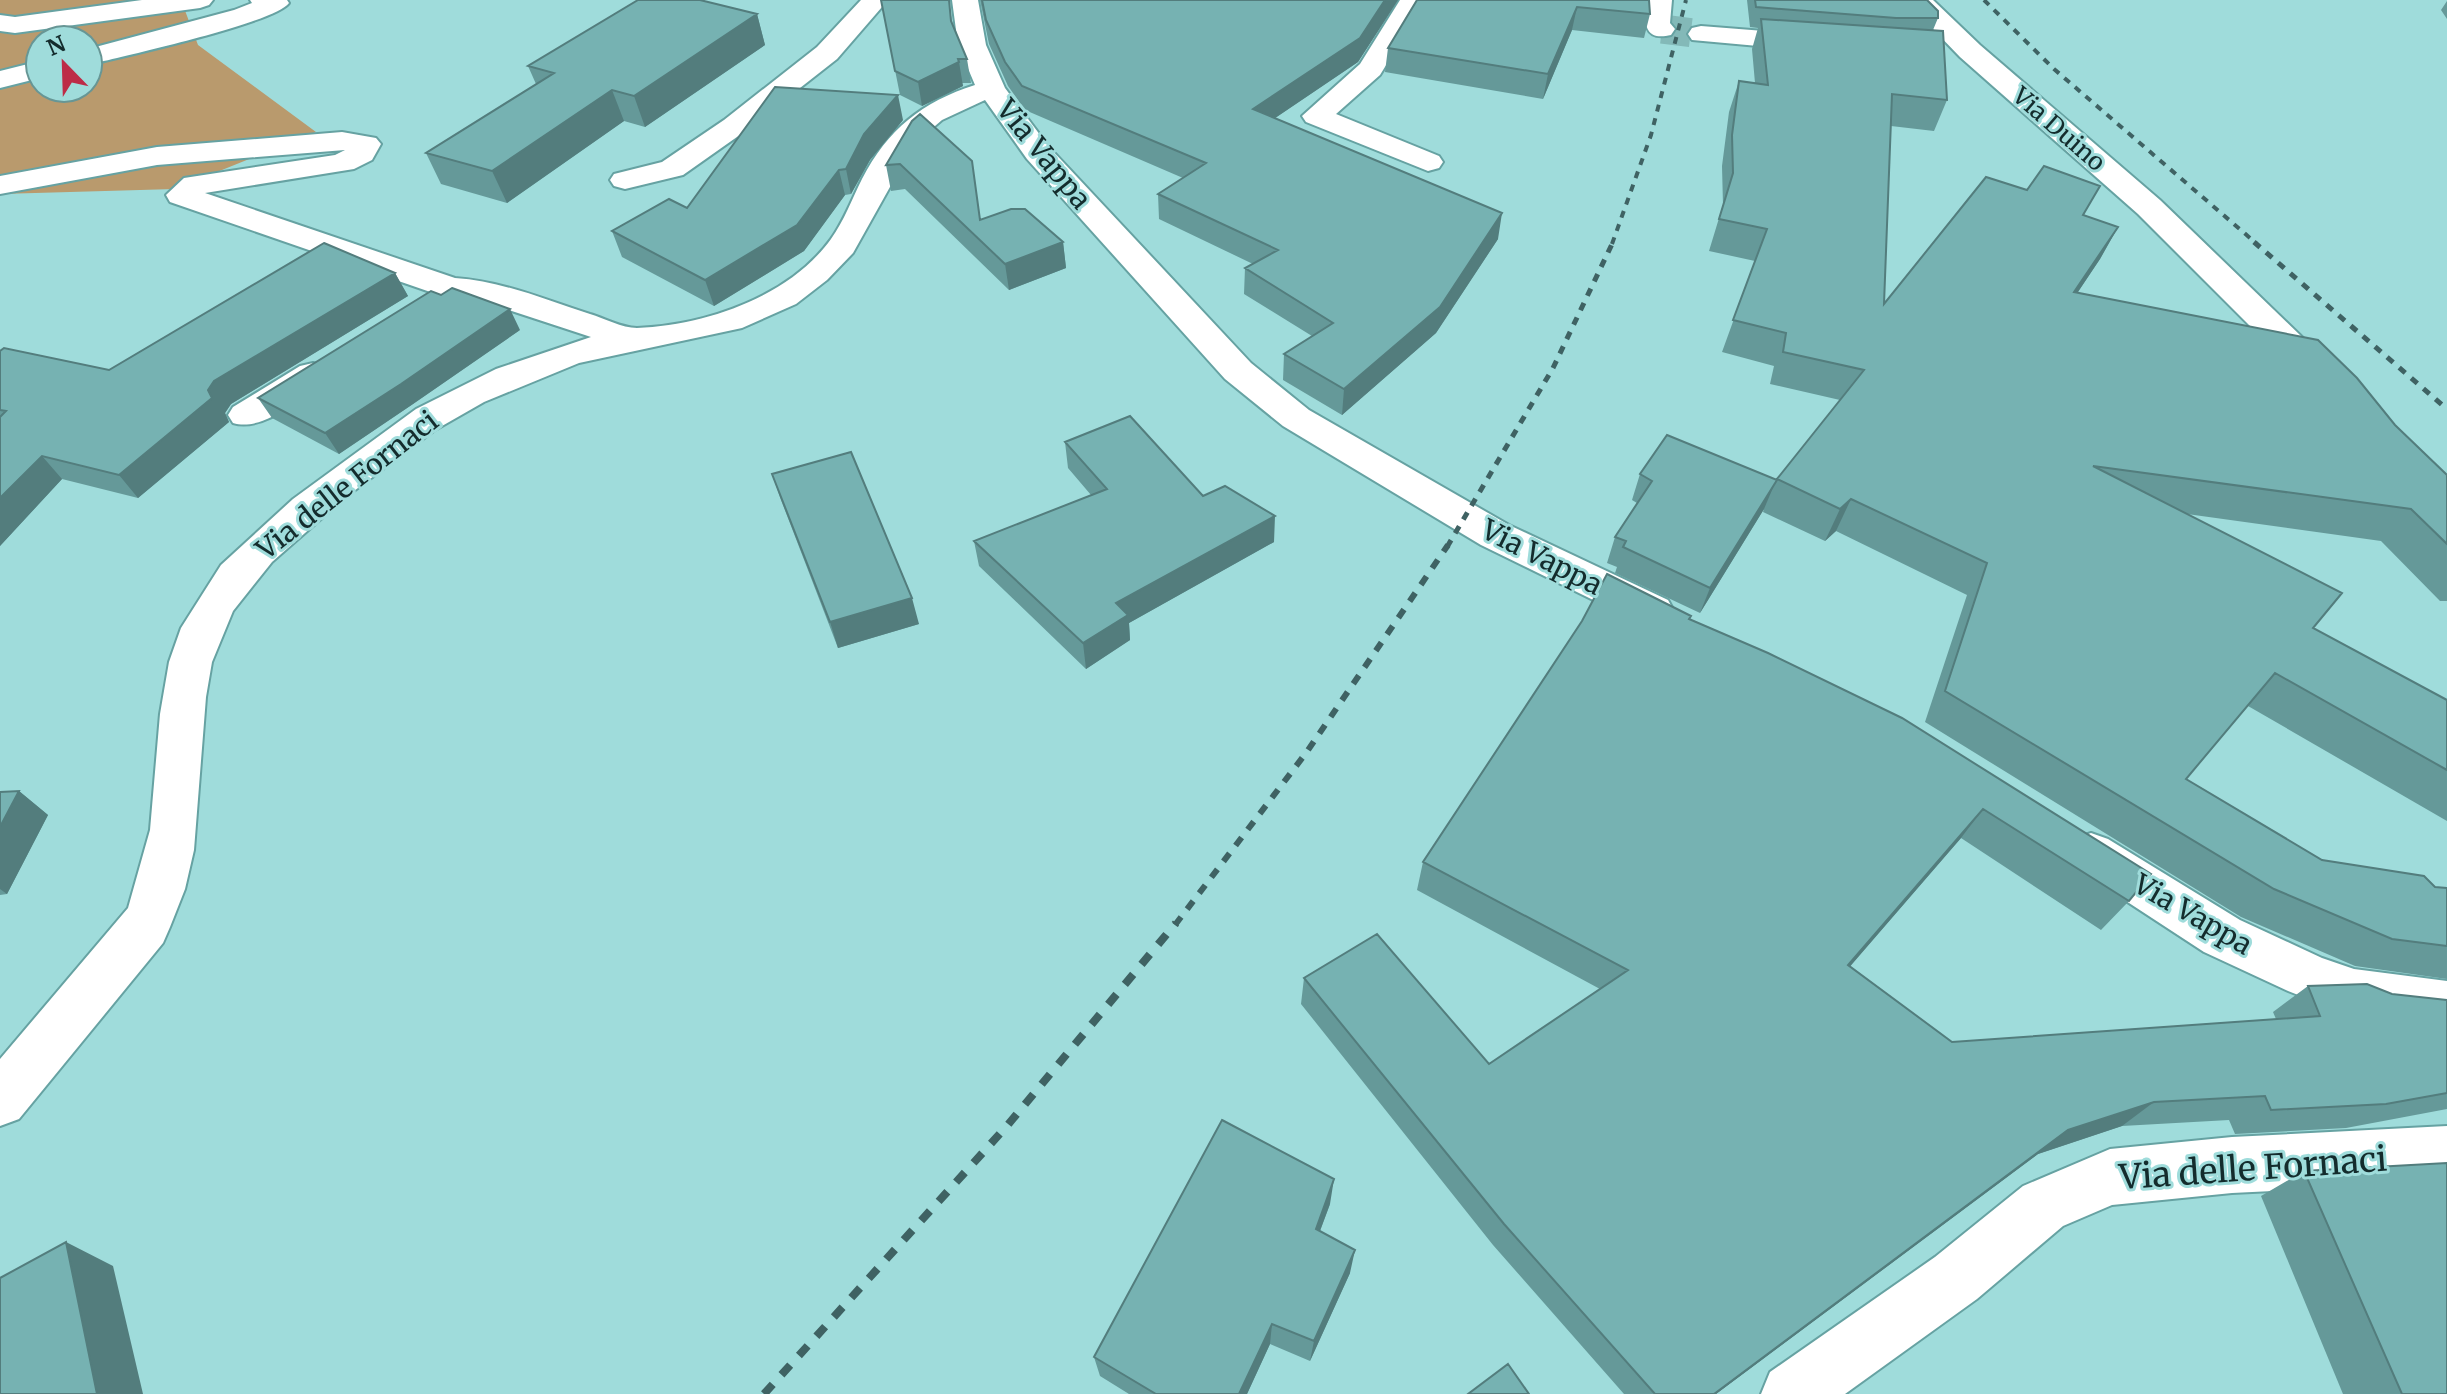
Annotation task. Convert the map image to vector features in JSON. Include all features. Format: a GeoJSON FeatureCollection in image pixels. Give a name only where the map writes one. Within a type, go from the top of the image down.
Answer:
{"type":"FeatureCollection","features":[{"type":"Feature","properties":{"kind":"street"},"geometry":{"type":"LineString","coordinates":[[0,23],[15,25],[200,0]]}},
{"type":"Feature","properties":{"kind":"street"},"geometry":{"type":"LineString","coordinates":[[104,53],[243,16],[276,3],[263,0]]}},
{"type":"Feature","properties":{"kind":"street"},"geometry":{"type":"LineString","coordinates":[[625,180],[672,169],[734,126],[827,53],[875,0]]}},
{"type":"Feature","properties":{"kind":"street","name":"Via Vappa"},"geometry":{"type":"LineString","coordinates":[[965,0],[972,45],[991,89],[1038,153],[1238,371],[1296,418],[1495,535],[1680,624]]}},
{"type":"Feature","properties":{"kind":"street"},"geometry":{"type":"LineString","coordinates":[[1405,0],[1413,0]]}},
{"type":"Feature","properties":{"kind":"street"},"geometry":{"type":"LineString","coordinates":[[1413,0],[1370,69],[1316,116],[1428,162]]}},
{"type":"Feature","properties":{"kind":"street"},"geometry":{"type":"LineString","coordinates":[[1659,0],[1656,19],[1657,26],[1662,29]]}},
{"type":"Feature","properties":{"kind":"street","name":"Via Duino"},"geometry":{"type":"LineString","coordinates":[[1918,0],[1970,51],[2149,207],[2340,394]]}},
{"type":"Feature","properties":{"kind":"street"},"geometry":{"type":"LineString","coordinates":[[1701,34],[1842,45]]}},
{"type":"Feature","properties":{"kind":"street"},"geometry":{"type":"LineString","coordinates":[[1929,50],[1970,51]]}},
{"type":"Feature","properties":{"kind":"street"},"geometry":{"type":"LineString","coordinates":[[0,80],[24,73]]}},
{"type":"Feature","properties":{"kind":"street","name":"Via delle Fornaci"},"geometry":{"type":"LineString","coordinates":[[0,1100],[145,927],[161,893],[176,807],[181,698],[201,630],[221,594],[250,558],[348,476],[436,413],[545,361],[633,339],[723,323],[773,303],[794,290],[847,241],[891,153],[915,126],[960,99],[991,89]]}},
{"type":"Feature","properties":{"kind":"street"},"geometry":{"type":"LineString","coordinates":[[0,185],[157,156],[342,141],[366,144],[361,154],[343,163],[195,185],[181,195],[451,288],[482,290],[633,339]]}},
{"type":"Feature","properties":{"kind":"street"},"geometry":{"type":"LineString","coordinates":[[412,312],[451,288]]}},
{"type":"Feature","properties":{"kind":"street"},"geometry":{"type":"LineString","coordinates":[[246,415],[335,360]]}},
{"type":"Feature","properties":{"kind":"street","name":"Via Vappa"},"geometry":{"type":"LineString","coordinates":[[2057,832],[2222,936],[2306,975],[2354,993],[2447,1005]]}},
{"type":"Feature","properties":{"kind":"street","name":"Via delle Fornaci"},"geometry":{"type":"LineString","coordinates":[[1792,1394],[1956,1278],[2043,1206],[2110,1177],[2232,1165],[2447,1154]]}},
{"type":"Feature","properties":{"kind":"shaded area"},"geometry":{"type":"Polygon","coordinates":[[[0,0],[181,0],[198,45],[316,132],[175,189],[0,194],[0,0]]]}},
{"type":"Feature","properties":{"kind":"building"},"geometry":{"type":"Polygon","coordinates":[[[638,0],[700,0],[757,14],[634,96],[612,90],[492,171],[426,153],[554,73],[528,66],[638,0]]]}},
{"type":"Feature","properties":{"kind":"building"},"geometry":{"type":"Polygon","coordinates":[[[881,0],[949,0],[951,21],[967,59],[958,59],[959,62],[918,82],[895,71],[881,0]]]}},
{"type":"Feature","properties":{"kind":"building"},"geometry":{"type":"Polygon","coordinates":[[[982,0],[1385,0],[1360,38],[1253,109],[1502,213],[1440,307],[1344,389],[1284,354],[1333,323],[1245,268],[1278,250],[1158,194],[1206,163],[1022,86],[1005,62],[986,20],[982,0]]]}},
{"type":"Feature","properties":{"kind":"building"},"geometry":{"type":"Polygon","coordinates":[[[1417,0],[1649,0],[1650,14],[1577,7],[1548,74],[1388,48],[1417,0]]]}},
{"type":"Feature","properties":{"kind":"building"},"geometry":{"type":"Polygon","coordinates":[[[1755,0],[1927,0],[1938,11],[1938,18],[1896,18],[1756,7],[1755,0]]]}},
{"type":"Feature","properties":{"kind":"building"},"geometry":{"type":"Polygon","coordinates":[[[1761,19],[1943,31],[1947,100],[1892,94],[1884,304],[1986,177],[2027,190],[2044,166],[2100,186],[2083,215],[2118,227],[2074,292],[2318,340],[2357,378],[2395,425],[2447,475],[2447,544],[2411,509],[2093,466],[2342,593],[2313,628],[2447,700],[2447,770],[2275,673],[2186,779],[2322,860],[2424,876],[2435,887],[2447,888],[2447,946],[2392,939],[2274,889],[1945,691],[1987,563],[1851,499],[1840,509],[1777,479],[1864,370],[1783,352],[1786,333],[1733,320],[1767,229],[1719,219],[1733,173],[1732,135],[1739,81],[1768,85],[1761,19]]]}},
{"type":"Feature","properties":{"kind":"building"},"geometry":{"type":"Polygon","coordinates":[[[775,87],[898,95],[864,134],[846,169],[839,170],[797,225],[705,280],[612,231],[669,199],[687,208],[775,87]]]}},
{"type":"Feature","properties":{"kind":"building"},"geometry":{"type":"Polygon","coordinates":[[[920,114],[972,161],[980,220],[1011,209],[1025,209],[1063,242],[1005,264],[900,164],[886,165],[912,121],[920,114]]]}},
{"type":"Feature","properties":{"kind":"building"},"geometry":{"type":"Polygon","coordinates":[[[324,243],[395,273],[214,381],[208,390],[212,398],[119,475],[42,456],[0,498],[0,417],[6,411],[0,410],[0,351],[4,348],[109,370],[324,243]]]}},
{"type":"Feature","properties":{"kind":"building"},"geometry":{"type":"Polygon","coordinates":[[[452,288],[510,309],[325,433],[258,398],[431,291],[441,295],[452,288]]]}},
{"type":"Feature","properties":{"kind":"building"},"geometry":{"type":"Polygon","coordinates":[[[1130,416],[1203,496],[1225,486],[1275,516],[1116,603],[1128,615],[1083,643],[974,541],[1107,489],[1065,442],[1130,416]]]}},
{"type":"Feature","properties":{"kind":"building"},"geometry":{"type":"Polygon","coordinates":[[[1667,435],[1777,480],[1710,588],[1623,547],[1626,541],[1615,537],[1652,481],[1640,474],[1667,435]]]}},
{"type":"Feature","properties":{"kind":"building"},"geometry":{"type":"Polygon","coordinates":[[[851,452],[912,598],[830,622],[772,474],[851,452]]]}},
{"type":"Feature","properties":{"kind":"building"},"geometry":{"type":"Polygon","coordinates":[[[1607,574],[1691,616],[1689,619],[1768,653],[1902,718],[2151,874],[2129,901],[1983,809],[1848,965],[1952,1042],[2320,1016],[2308,986],[2367,984],[2392,994],[2447,1000],[2447,1093],[2386,1104],[2271,1110],[2265,1096],[2154,1102],[2068,1130],[1714,1394],[1655,1394],[1504,1224],[1304,978],[1377,934],[1489,1064],[1628,970],[1423,862],[1582,621],[1607,574]]]}},
{"type":"Feature","properties":{"kind":"building"},"geometry":{"type":"Polygon","coordinates":[[[19,791],[0,827],[0,792],[19,791]]]}},
{"type":"Feature","properties":{"kind":"building"},"geometry":{"type":"Polygon","coordinates":[[[1222,1120],[1334,1179],[1316,1229],[1355,1250],[1314,1341],[1272,1324],[1239,1394],[1156,1394],[1094,1357],[1222,1120]]]}},
{"type":"Feature","properties":{"kind":"building"},"geometry":{"type":"Polygon","coordinates":[[[2447,1163],[2447,1394],[2402,1394],[2304,1171],[2447,1163]]]}},
{"type":"Feature","properties":{"kind":"building"},"geometry":{"type":"Polygon","coordinates":[[[66,1242],[97,1394],[0,1394],[0,1278],[66,1242]]]}},
{"type":"Feature","properties":{"kind":"building"},"geometry":{"type":"Polygon","coordinates":[[[1508,1364],[1529,1394],[1468,1394],[1508,1364]]]}},
{"type":"Feature","properties":{"kind":"tunnel"},"geometry":{"type":"LineString","coordinates":[[1662,29],[1701,34]]}},
{"type":"Feature","properties":{"kind":"railway"},"geometry":{"type":"LineString","coordinates":[[1612,244],[1651,135],[1686,0]]}},
{"type":"Feature","properties":{"kind":"railway"},"geometry":{"type":"LineString","coordinates":[[1984,0],[2054,69],[2257,244]]}},
{"type":"Feature","properties":{"kind":"railway"},"geometry":{"type":"LineString","coordinates":[[1447,547],[1553,368],[1613,242]]}},
{"type":"Feature","properties":{"kind":"railway"},"geometry":{"type":"LineString","coordinates":[[2254,242],[2447,409]]}},
{"type":"Feature","properties":{"kind":"railway"},"geometry":{"type":"LineString","coordinates":[[1175,925],[1306,753],[1448,545]]}},
{"type":"Feature","properties":{"kind":"railway"},"geometry":{"type":"LineString","coordinates":[[764,1394],[1006,1127],[1176,923]]}}]}
